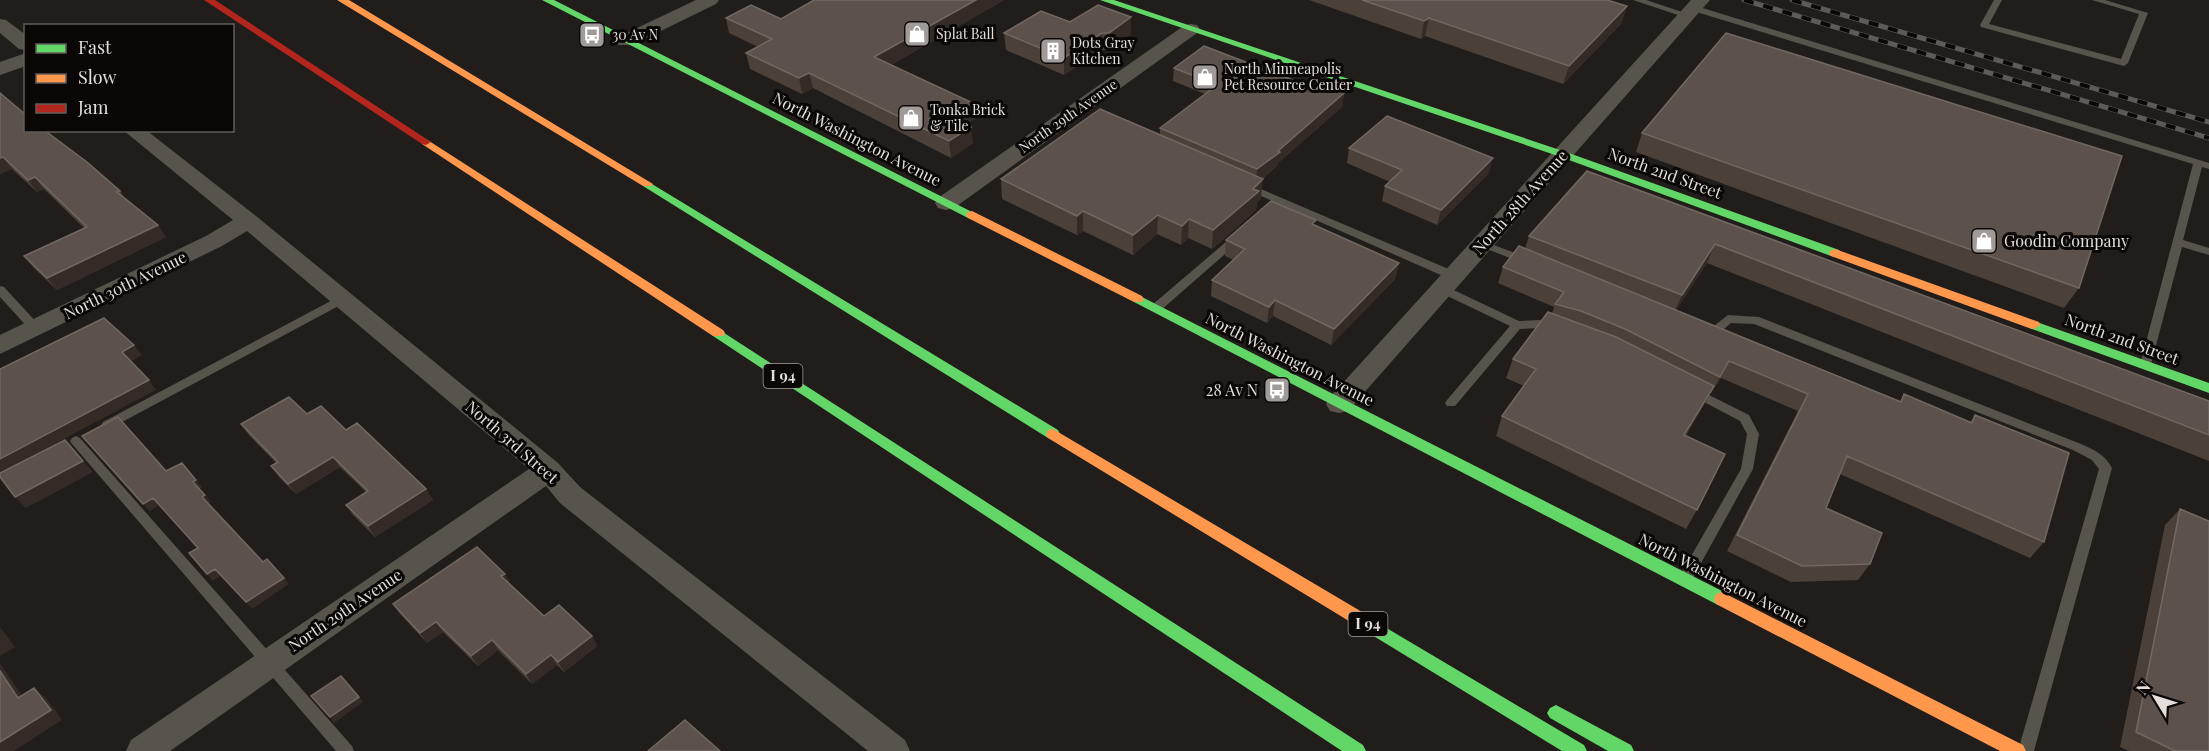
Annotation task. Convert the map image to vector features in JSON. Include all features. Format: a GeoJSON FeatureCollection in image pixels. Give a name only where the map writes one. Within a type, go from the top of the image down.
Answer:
{"type":"FeatureCollection","features":[{"type":"Feature","properties":{"kind":"main road","name":"I 94"},"geometry":{"type":"LineString","coordinates":[[208,0],[1357,751]]}},
{"type":"Feature","properties":{"kind":"main road","name":"I 94"},"geometry":{"type":"LineString","coordinates":[[342,0],[1578,751]]}},
{"type":"Feature","properties":{"kind":"main road","name":"North Washington Avenue"},"geometry":{"type":"LineString","coordinates":[[547,0],[1156,308],[2017,751]]}},
{"type":"Feature","properties":{"kind":"main road","name":"North 2nd Street"},"geometry":{"type":"LineString","coordinates":[[1105,0],[1562,154],[2209,388]]}},
{"type":"Feature","properties":{"kind":"main road"},"geometry":{"type":"LineString","coordinates":[[1158,497],[1428,644]]}},
{"type":"Feature","properties":{"kind":"main road"},"geometry":{"type":"LineString","coordinates":[[1542,706],[1625,751]]}},
{"type":"Feature","properties":{"kind":"street"},"geometry":{"type":"LineString","coordinates":[[626,41],[710,0]]}},
{"type":"Feature","properties":{"kind":"street","name":"North 28th Avenue"},"geometry":{"type":"LineString","coordinates":[[1339,404],[1694,8]]}},
{"type":"Feature","properties":{"kind":"street"},"geometry":{"type":"LineString","coordinates":[[0,24],[24,43]]}},
{"type":"Feature","properties":{"kind":"street","name":"North 29th Avenue"},"geometry":{"type":"LineString","coordinates":[[946,203],[1083,114],[1191,30]]}},
{"type":"Feature","properties":{"kind":"street"},"geometry":{"type":"LineString","coordinates":[[0,69],[24,60]]}},
{"type":"Feature","properties":{"kind":"street","name":"North 3rd Street"},"geometry":{"type":"LineString","coordinates":[[136,132],[248,221],[548,470],[570,495],[893,751]]}},
{"type":"Feature","properties":{"kind":"street","name":"North 30th Avenue"},"geometry":{"type":"LineString","coordinates":[[0,345],[214,241],[248,221]]}},
{"type":"Feature","properties":{"kind":"street","name":"North 29th Avenue"},"geometry":{"type":"LineString","coordinates":[[143,751],[548,470]]}},
{"type":"Feature","properties":{"kind":"lane"},"geometry":{"type":"LineString","coordinates":[[1637,0],[1694,8],[2203,165],[2178,242],[2146,365]]}},
{"type":"Feature","properties":{"kind":"lane"},"geometry":{"type":"LineString","coordinates":[[1998,0],[1984,26],[2124,63],[2144,13],[2096,0]]}},
{"type":"Feature","properties":{"kind":"lane"},"geometry":{"type":"LineString","coordinates":[[1239,183],[1449,282],[1517,326],[1539,324],[1570,333]]}},
{"type":"Feature","properties":{"kind":"lane"},"geometry":{"type":"LineString","coordinates":[[1156,308],[1249,226]]}},
{"type":"Feature","properties":{"kind":"lane"},"geometry":{"type":"LineString","coordinates":[[2178,242],[2209,252]]}},
{"type":"Feature","properties":{"kind":"lane"},"geometry":{"type":"LineString","coordinates":[[1483,244],[1533,264]]}},
{"type":"Feature","properties":{"kind":"lane"},"geometry":{"type":"LineString","coordinates":[[0,290],[35,328]]}},
{"type":"Feature","properties":{"kind":"lane"},"geometry":{"type":"LineString","coordinates":[[342,299],[81,438],[269,663],[346,751]]}},
{"type":"Feature","properties":{"kind":"lane"},"geometry":{"type":"LineString","coordinates":[[1689,328],[1712,333],[1728,319],[1755,320],[2077,447],[2097,457],[2106,468],[2026,751]]}},
{"type":"Feature","properties":{"kind":"lane"},"geometry":{"type":"LineString","coordinates":[[1451,403],[1517,326]]}},
{"type":"Feature","properties":{"kind":"lane"},"geometry":{"type":"LineString","coordinates":[[1684,387],[1745,418],[1753,434],[1747,469],[1685,579]]}},
{"type":"Feature","properties":{"kind":"building"},"geometry":{"type":"Polygon","coordinates":[[[814,0],[976,0],[874,57],[973,103],[951,117],[971,127],[949,141],[809,73],[799,78],[746,53],[772,39],[726,18],[751,5],[781,19],[814,0]]]}},
{"type":"Feature","properties":{"kind":"building"},"geometry":{"type":"Polygon","coordinates":[[[1362,0],[1607,0],[1627,6],[1569,66],[1429,18],[1424,21],[1362,0]]]}},
{"type":"Feature","properties":{"kind":"building"},"geometry":{"type":"Polygon","coordinates":[[[1098,5],[1131,17],[1109,33],[1102,33],[1064,58],[1004,33],[1041,11],[1070,22],[1098,5]]]}},
{"type":"Feature","properties":{"kind":"building","name":"Goodin Company"},"geometry":{"type":"Polygon","coordinates":[[[1726,33],[2122,156],[2079,288],[1642,133],[1726,33]]]}},
{"type":"Feature","properties":{"kind":"building"},"geometry":{"type":"Polygon","coordinates":[[[1204,46],[1314,88],[1319,84],[1344,93],[1278,151],[1280,152],[1257,169],[1160,128],[1217,85],[1174,68],[1204,46]]]}},
{"type":"Feature","properties":{"kind":"building"},"geometry":{"type":"Polygon","coordinates":[[[0,93],[24,113],[24,132],[47,132],[87,162],[120,191],[117,192],[158,225],[47,278],[24,256],[87,227],[35,177],[28,180],[3,157],[0,158],[0,93]]]}},
{"type":"Feature","properties":{"kind":"building"},"geometry":{"type":"Polygon","coordinates":[[[1100,109],[1263,179],[1253,189],[1259,191],[1213,230],[1189,219],[1182,226],[1158,215],[1133,235],[1083,211],[1077,216],[1001,179],[1100,109]]]}},
{"type":"Feature","properties":{"kind":"building"},"geometry":{"type":"Polygon","coordinates":[[[1387,116],[1493,158],[1441,210],[1385,186],[1402,170],[1349,148],[1387,116]]]}},
{"type":"Feature","properties":{"kind":"building"},"geometry":{"type":"Polygon","coordinates":[[[1587,171],[2209,401],[2209,435],[1715,244],[1682,295],[1529,236],[1587,171]]]}},
{"type":"Feature","properties":{"kind":"building"},"geometry":{"type":"Polygon","coordinates":[[[1271,201],[1316,220],[1312,224],[1399,263],[1334,329],[1275,300],[1269,307],[1212,280],[1245,249],[1226,240],[1271,201]]]}},
{"type":"Feature","properties":{"kind":"building"},"geometry":{"type":"Polygon","coordinates":[[[1519,246],[1901,402],[1904,394],[1972,423],[1975,415],[2069,453],[2044,542],[1847,456],[1826,508],[1882,533],[1870,564],[1802,566],[1737,535],[1808,394],[1729,361],[1720,377],[1625,329],[1581,311],[1555,304],[1564,292],[1503,267],[1519,246]]]}},
{"type":"Feature","properties":{"kind":"building"},"geometry":{"type":"Polygon","coordinates":[[[1548,312],[1616,337],[1714,386],[1684,435],[1725,454],[1697,510],[1502,416],[1536,369],[1513,359],[1548,312]]]}},
{"type":"Feature","properties":{"kind":"building"},"geometry":{"type":"Polygon","coordinates":[[[104,318],[134,345],[122,352],[149,380],[0,459],[0,369],[104,318]]]}},
{"type":"Feature","properties":{"kind":"building"},"geometry":{"type":"Polygon","coordinates":[[[289,397],[307,414],[321,406],[346,430],[357,423],[426,489],[368,526],[346,505],[368,491],[333,457],[288,484],[271,466],[278,462],[241,424],[289,397]]]}},
{"type":"Feature","properties":{"kind":"building"},"geometry":{"type":"Polygon","coordinates":[[[118,417],[166,471],[182,463],[196,480],[193,482],[205,495],[202,497],[263,562],[267,559],[284,578],[246,602],[215,569],[207,574],[189,553],[198,548],[153,498],[143,504],[82,436],[118,417]]]}},
{"type":"Feature","properties":{"kind":"building"},"geometry":{"type":"Polygon","coordinates":[[[65,440],[83,461],[15,497],[0,477],[0,473],[65,440]]]}},
{"type":"Feature","properties":{"kind":"building"},"geometry":{"type":"Polygon","coordinates":[[[2180,509],[2209,521],[2209,751],[2175,751],[2136,732],[2180,509]]]}},
{"type":"Feature","properties":{"kind":"building"},"geometry":{"type":"Polygon","coordinates":[[[477,547],[505,574],[501,576],[544,616],[559,605],[592,636],[558,662],[551,655],[526,674],[492,640],[471,656],[436,622],[420,633],[393,604],[477,547]]]}},
{"type":"Feature","properties":{"kind":"building"},"geometry":{"type":"Polygon","coordinates":[[[0,671],[18,698],[34,688],[51,710],[0,742],[0,671]]]}},
{"type":"Feature","properties":{"kind":"building"},"geometry":{"type":"Polygon","coordinates":[[[341,676],[359,697],[330,717],[311,696],[341,676]]]}},
{"type":"Feature","properties":{"kind":"building"},"geometry":{"type":"Polygon","coordinates":[[[685,720],[720,751],[648,751],[685,720]]]}},
{"type":"Feature","properties":{"kind":"railway"},"geometry":{"type":"LineString","coordinates":[[1744,0],[2209,138]]}},
{"type":"Feature","properties":{"kind":"railway"},"geometry":{"type":"LineString","coordinates":[[1792,0],[2209,122]]}},
{"type":"Feature","properties":{"kind":"traffic: fast"},"geometry":{"type":"LineString","coordinates":[[547,0],[972,215]]}},
{"type":"Feature","properties":{"kind":"traffic: fast"},"geometry":{"type":"LineString","coordinates":[[1105,0],[1562,154],[1835,253]]}},
{"type":"Feature","properties":{"kind":"traffic: fast"},"geometry":{"type":"LineString","coordinates":[[647,184],[1053,434]]}},
{"type":"Feature","properties":{"kind":"traffic: fast"},"geometry":{"type":"LineString","coordinates":[[1138,299],[1722,599]]}},
{"type":"Feature","properties":{"kind":"traffic: fast"},"geometry":{"type":"LineString","coordinates":[[2034,325],[2209,388]]}},
{"type":"Feature","properties":{"kind":"traffic: fast"},"geometry":{"type":"LineString","coordinates":[[718,333],[1357,751]]}},
{"type":"Feature","properties":{"kind":"traffic: fast"},"geometry":{"type":"LineString","coordinates":[[1373,627],[1578,751]]}},
{"type":"Feature","properties":{"kind":"traffic: fast"},"geometry":{"type":"LineString","coordinates":[[1556,713],[1625,751]]}},
{"type":"Feature","properties":{"kind":"traffic: slow"},"geometry":{"type":"LineString","coordinates":[[342,0],[647,184]]}},
{"type":"Feature","properties":{"kind":"traffic: slow"},"geometry":{"type":"LineString","coordinates":[[426,142],[718,333]]}},
{"type":"Feature","properties":{"kind":"traffic: slow"},"geometry":{"type":"LineString","coordinates":[[972,215],[1138,299]]}},
{"type":"Feature","properties":{"kind":"traffic: slow"},"geometry":{"type":"LineString","coordinates":[[1835,253],[2034,325]]}},
{"type":"Feature","properties":{"kind":"traffic: slow"},"geometry":{"type":"LineString","coordinates":[[1053,434],[1373,627]]}},
{"type":"Feature","properties":{"kind":"traffic: slow"},"geometry":{"type":"LineString","coordinates":[[1722,599],[2017,751]]}},
{"type":"Feature","properties":{"kind":"traffic: jam"},"geometry":{"type":"LineString","coordinates":[[209,0],[426,142]]}},
{"type":"Feature","properties":{"kind":"place","name":"Splat Ball"},"geometry":{"type":"Point","coordinates":[917,34]}},
{"type":"Feature","properties":{"kind":"place","name":"30 Av N"},"geometry":{"type":"Point","coordinates":[592,35]}},
{"type":"Feature","properties":{"kind":"place","name":"Dots Gray Kitchen"},"geometry":{"type":"Point","coordinates":[1053,51]}},
{"type":"Feature","properties":{"kind":"place","name":"North Minneapolis Pet Resource Center"},"geometry":{"type":"Point","coordinates":[1205,77]}},
{"type":"Feature","properties":{"kind":"place","name":"Tonka Brick & Tile"},"geometry":{"type":"Point","coordinates":[911,118]}},
{"type":"Feature","properties":{"kind":"place","name":"Goodin Company"},"geometry":{"type":"Point","coordinates":[1984,241]}},
{"type":"Feature","properties":{"kind":"place","name":"28 Av N"},"geometry":{"type":"Point","coordinates":[1277,390]}}]}
